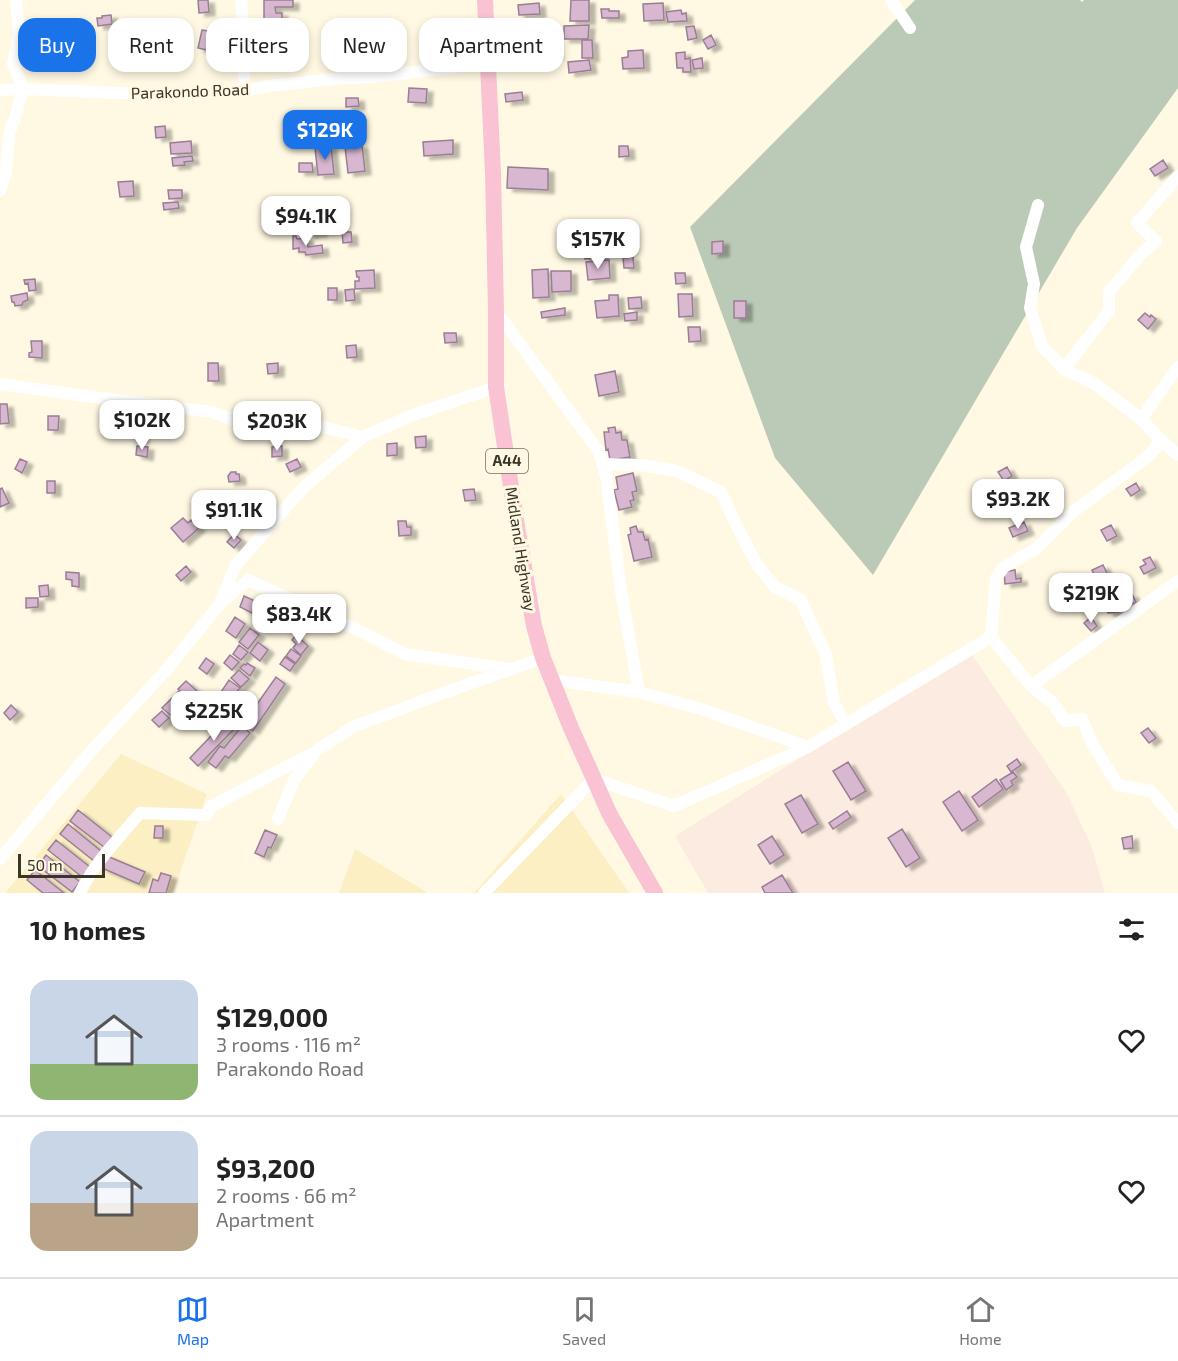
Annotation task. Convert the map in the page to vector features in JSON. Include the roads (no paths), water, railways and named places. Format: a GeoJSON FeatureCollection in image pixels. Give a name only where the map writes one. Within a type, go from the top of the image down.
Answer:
{"type":"FeatureCollection","features":[{"type":"Feature","properties":{"kind":"main road","name":"Midland Highway"},"geometry":{"type":"LineString","coordinates":[[485,0],[486,18]]}},
{"type":"Feature","properties":{"kind":"main road","name":"Midland Highway"},"geometry":{"type":"LineString","coordinates":[[487,72],[493,173],[496,387],[534,626],[543,658],[571,728],[609,813],[655,893]]}},
{"type":"Feature","properties":{"kind":"street"},"geometry":{"type":"LineString","coordinates":[[0,191],[6,172],[9,133],[24,89],[13,64],[19,33],[16,0]]}},
{"type":"Feature","properties":{"kind":"street"},"geometry":{"type":"LineString","coordinates":[[241,0],[244,92]]}},
{"type":"Feature","properties":{"kind":"street"},"geometry":{"type":"LineString","coordinates":[[891,0],[910,28]]}},
{"type":"Feature","properties":{"kind":"street","name":"Parakondo Road"},"geometry":{"type":"LineString","coordinates":[[0,90],[141,94],[244,92],[269,86],[419,71]]}},
{"type":"Feature","properties":{"kind":"street"},"geometry":{"type":"LineString","coordinates":[[1064,369],[1109,311],[1109,292],[1141,254],[1156,241],[1137,223],[1178,176]]}},
{"type":"Feature","properties":{"kind":"street"},"geometry":{"type":"LineString","coordinates":[[1038,205],[1026,247],[1034,284],[1030,308],[1042,346],[1064,369],[1095,384],[1141,419],[1178,455]]}},
{"type":"Feature","properties":{"kind":"street"},"geometry":{"type":"LineString","coordinates":[[496,311],[599,452],[606,476],[621,591],[639,692]]}},
{"type":"Feature","properties":{"kind":"street"},"geometry":{"type":"LineString","coordinates":[[1141,419],[1178,368]]}},
{"type":"Feature","properties":{"kind":"street"},"geometry":{"type":"LineString","coordinates":[[0,384],[212,412],[260,429],[279,424],[323,427],[363,437]]}},
{"type":"Feature","properties":{"kind":"street"},"geometry":{"type":"LineString","coordinates":[[219,605],[236,565],[303,488],[363,437],[413,415],[496,387]]}},
{"type":"Feature","properties":{"kind":"street"},"geometry":{"type":"LineString","coordinates":[[1159,438],[1156,448],[1151,453],[1074,511],[1037,548],[1004,567],[996,578],[991,637],[1031,686],[1053,703],[1065,721],[1082,719],[1093,745],[1118,785],[1151,791],[1178,823]]}},
{"type":"Feature","properties":{"kind":"street"},"geometry":{"type":"LineString","coordinates":[[603,465],[641,465],[677,471],[721,492],[758,566],[775,587],[801,599],[826,655],[834,703],[846,725]]}},
{"type":"Feature","properties":{"kind":"street"},"geometry":{"type":"LineString","coordinates":[[0,859],[6,849],[86,757],[168,668],[219,605],[248,580],[405,654],[512,669]]}},
{"type":"Feature","properties":{"kind":"street"},"geometry":{"type":"LineString","coordinates":[[1031,686],[1178,581]]}},
{"type":"Feature","properties":{"kind":"street"},"geometry":{"type":"LineString","coordinates":[[484,893],[594,779],[674,806],[808,747],[991,637]]}},
{"type":"Feature","properties":{"kind":"street"},"geometry":{"type":"LineString","coordinates":[[80,893],[110,847],[140,813],[206,815],[212,806],[318,750],[353,727],[543,658]]}},
{"type":"Feature","properties":{"kind":"street"},"geometry":{"type":"LineString","coordinates":[[552,680],[639,692],[701,709],[808,747]]}},
{"type":"Feature","properties":{"kind":"street"},"geometry":{"type":"LineString","coordinates":[[278,819],[295,778],[318,750]]}}]}
